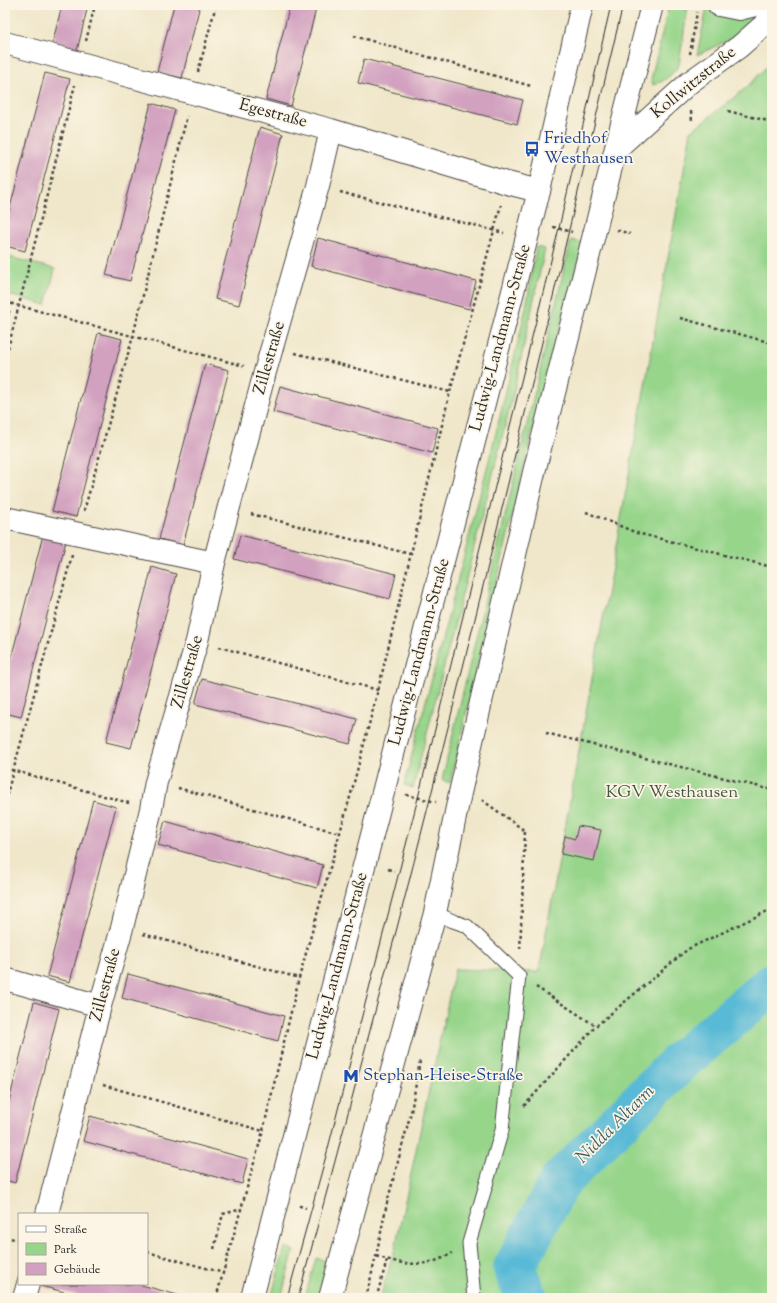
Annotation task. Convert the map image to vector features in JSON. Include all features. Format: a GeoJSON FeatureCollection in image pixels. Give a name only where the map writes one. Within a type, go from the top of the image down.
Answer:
{"type":"FeatureCollection","features":[{"type":"Feature","properties":{"kind":"main road","name":"Ludwig-Landmann-Straße"},"geometry":{"type":"LineString","coordinates":[[252,1298],[539,191],[582,5]]}},
{"type":"Feature","properties":{"kind":"main road"},"geometry":{"type":"LineString","coordinates":[[330,1298],[435,913],[460,793],[535,468],[652,5]]}},
{"type":"Feature","properties":{"kind":"main road"},"geometry":{"type":"LineString","coordinates":[[718,5],[738,10],[755,5]]}},
{"type":"Feature","properties":{"kind":"main road","name":"Kollwitzstraße"},"geometry":{"type":"LineString","coordinates":[[617,148],[690,82],[739,47],[772,18]]}},
{"type":"Feature","properties":{"kind":"main road","name":"Egestraße"},"geometry":{"type":"LineString","coordinates":[[5,43],[331,130],[507,183],[539,191]]}},
{"type":"Feature","properties":{"kind":"main road","name":"Zillestraße"},"geometry":{"type":"LineString","coordinates":[[48,1213],[100,1006],[122,928],[151,809],[156,782],[197,641],[214,563],[265,372],[318,186],[331,130]]}},
{"type":"Feature","properties":{"kind":"main road"},"geometry":{"type":"LineString","coordinates":[[5,518],[214,563]]}},
{"type":"Feature","properties":{"kind":"main road"},"geometry":{"type":"LineString","coordinates":[[5,979],[100,1006]]}},
{"type":"Feature","properties":{"kind":"main road"},"geometry":{"type":"LineString","coordinates":[[24,1298],[28,1285]]}},
{"type":"Feature","properties":{"kind":"lane"},"geometry":{"type":"LineString","coordinates":[[435,913],[467,926],[519,976],[502,1130],[469,1243],[474,1298]]}},
{"type":"Feature","properties":{"kind":"path"},"geometry":{"type":"LineString","coordinates":[[5,360],[20,306],[94,5]]}},
{"type":"Feature","properties":{"kind":"path"},"geometry":{"type":"LineString","coordinates":[[5,801],[77,534],[133,336],[192,93],[216,5]]}},
{"type":"Feature","properties":{"kind":"path"},"geometry":{"type":"LineString","coordinates":[[354,36],[531,86]]}},
{"type":"Feature","properties":{"kind":"path"},"geometry":{"type":"LineString","coordinates":[[728,111],[772,122]]}},
{"type":"Feature","properties":{"kind":"path"},"geometry":{"type":"LineString","coordinates":[[216,1298],[263,1131],[299,978],[352,790],[378,690],[450,392],[507,183]]}},
{"type":"Feature","properties":{"kind":"path"},"geometry":{"type":"LineString","coordinates":[[318,186],[527,238]]}},
{"type":"Feature","properties":{"kind":"path"},"geometry":{"type":"LineString","coordinates":[[5,302],[265,372]]}},
{"type":"Feature","properties":{"kind":"path"},"geometry":{"type":"LineString","coordinates":[[680,318],[772,343]]}},
{"type":"Feature","properties":{"kind":"path"},"geometry":{"type":"LineString","coordinates":[[273,347],[450,392]]}},
{"type":"Feature","properties":{"kind":"path"},"geometry":{"type":"LineString","coordinates":[[229,508],[410,554]]}},
{"type":"Feature","properties":{"kind":"path"},"geometry":{"type":"LineString","coordinates":[[586,512],[637,533],[772,567]]}},
{"type":"Feature","properties":{"kind":"path"},"geometry":{"type":"LineString","coordinates":[[197,641],[378,690]]}},
{"type":"Feature","properties":{"kind":"path"},"geometry":{"type":"LineString","coordinates":[[546,733],[772,790]]}},
{"type":"Feature","properties":{"kind":"path"},"geometry":{"type":"LineString","coordinates":[[5,768],[151,809]]}},
{"type":"Feature","properties":{"kind":"path"},"geometry":{"type":"LineString","coordinates":[[156,782],[339,833]]}},
{"type":"Feature","properties":{"kind":"path"},"geometry":{"type":"LineString","coordinates":[[352,790],[381,801],[404,807],[407,795],[441,803],[445,789],[479,798],[524,831],[519,976],[596,1026]]}},
{"type":"Feature","properties":{"kind":"path"},"geometry":{"type":"LineString","coordinates":[[389,866],[388,870],[394,871]]}},
{"type":"Feature","properties":{"kind":"path"},"geometry":{"type":"LineString","coordinates":[[502,1130],[596,1026],[688,949],[772,909]]}},
{"type":"Feature","properties":{"kind":"path"},"geometry":{"type":"LineString","coordinates":[[122,928],[299,978]]}},
{"type":"Feature","properties":{"kind":"path"},"geometry":{"type":"LineString","coordinates":[[82,1079],[263,1131]]}},
{"type":"Feature","properties":{"kind":"path"},"geometry":{"type":"LineString","coordinates":[[298,1213],[300,1206],[306,1208]]}},
{"type":"Feature","properties":{"kind":"path"},"geometry":{"type":"LineString","coordinates":[[214,1249],[223,1214],[242,1209]]}},
{"type":"Feature","properties":{"kind":"path"},"geometry":{"type":"LineString","coordinates":[[5,1236],[18,1240]]}},
{"type":"Feature","properties":{"kind":"path"},"geometry":{"type":"LineString","coordinates":[[376,1256],[387,1260],[414,1265],[426,1264],[445,1258],[469,1243]]}},
{"type":"Feature","properties":{"kind":"path"},"geometry":{"type":"LineString","coordinates":[[148,1252],[224,1273]]}},
{"type":"Feature","properties":{"kind":"path"},"geometry":{"type":"LineString","coordinates":[[378,1292],[387,1260]]}},
{"type":"Feature","properties":{"kind":"green space"},"geometry":{"type":"Polygon","coordinates":[[[669,5],[688,5],[679,65],[668,77],[653,85],[651,79],[669,5]]]}},
{"type":"Feature","properties":{"kind":"green space"},"geometry":{"type":"Polygon","coordinates":[[[707,7],[725,15],[748,16],[752,18],[754,24],[727,41],[697,55],[707,7]]]}},
{"type":"Feature","properties":{"kind":"green space","name":"KGV Westhausen"},"geometry":{"type":"Polygon","coordinates":[[[772,61],[772,1298],[380,1298],[395,1248],[455,969],[539,972],[691,131],[746,88],[772,61]]]}},
{"type":"Feature","properties":{"kind":"green space"},"geometry":{"type":"Polygon","coordinates":[[[571,240],[583,243],[538,406],[450,783],[442,780],[571,240]]]}},
{"type":"Feature","properties":{"kind":"green space"},"geometry":{"type":"Polygon","coordinates":[[[536,247],[545,249],[513,395],[413,788],[404,785],[493,445],[526,308],[536,247]]]}},
{"type":"Feature","properties":{"kind":"green space"},"geometry":{"type":"Polygon","coordinates":[[[5,256],[55,269],[46,305],[5,294],[5,256]]]}},
{"type":"Feature","properties":{"kind":"green space"},"geometry":{"type":"Polygon","coordinates":[[[285,1247],[294,1250],[281,1298],[271,1298],[285,1247]]]}},
{"type":"Feature","properties":{"kind":"green space"},"geometry":{"type":"Polygon","coordinates":[[[316,1258],[326,1261],[319,1298],[305,1298],[316,1258]]]}},
{"type":"Feature","properties":{"kind":"building"},"geometry":{"type":"Polygon","coordinates":[[[62,5],[88,5],[77,51],[52,45],[62,5]]]}},
{"type":"Feature","properties":{"kind":"building"},"geometry":{"type":"Polygon","coordinates":[[[174,5],[200,5],[182,78],[157,72],[174,5]]]}},
{"type":"Feature","properties":{"kind":"building"},"geometry":{"type":"Polygon","coordinates":[[[290,5],[317,5],[291,106],[266,99],[290,5]]]}},
{"type":"Feature","properties":{"kind":"building"},"geometry":{"type":"Polygon","coordinates":[[[364,59],[523,100],[517,124],[358,83],[364,59]]]}},
{"type":"Feature","properties":{"kind":"building"},"geometry":{"type":"Polygon","coordinates":[[[45,73],[70,79],[25,251],[5,246],[5,227],[45,73]]]}},
{"type":"Feature","properties":{"kind":"building"},"geometry":{"type":"Polygon","coordinates":[[[151,103],[175,110],[130,281],[106,275],[151,103]]]}},
{"type":"Feature","properties":{"kind":"building"},"geometry":{"type":"Polygon","coordinates":[[[260,127],[283,134],[239,305],[215,299],[260,127]]]}},
{"type":"Feature","properties":{"kind":"building"},"geometry":{"type":"Polygon","coordinates":[[[318,238],[476,281],[469,309],[311,266],[318,238]]]}},
{"type":"Feature","properties":{"kind":"building"},"geometry":{"type":"Polygon","coordinates":[[[5,310],[10,311],[5,328],[5,310]]]}},
{"type":"Feature","properties":{"kind":"building"},"geometry":{"type":"Polygon","coordinates":[[[98,333],[122,339],[76,517],[52,511],[98,333]]]}},
{"type":"Feature","properties":{"kind":"building"},"geometry":{"type":"Polygon","coordinates":[[[205,364],[229,370],[183,545],[159,539],[205,364]]]}},
{"type":"Feature","properties":{"kind":"building"},"geometry":{"type":"Polygon","coordinates":[[[280,386],[438,428],[432,453],[273,412],[280,386]]]}},
{"type":"Feature","properties":{"kind":"building"},"geometry":{"type":"Polygon","coordinates":[[[43,535],[66,541],[21,717],[5,713],[5,682],[43,535]]]}},
{"type":"Feature","properties":{"kind":"building"},"geometry":{"type":"Polygon","coordinates":[[[240,535],[396,574],[390,599],[234,559],[240,535]]]}},
{"type":"Feature","properties":{"kind":"building"},"geometry":{"type":"Polygon","coordinates":[[[152,567],[176,574],[131,748],[106,742],[152,567]]]}},
{"type":"Feature","properties":{"kind":"building"},"geometry":{"type":"Polygon","coordinates":[[[202,679],[357,719],[350,744],[195,704],[202,679]]]}},
{"type":"Feature","properties":{"kind":"building"},"geometry":{"type":"Polygon","coordinates":[[[93,800],[116,807],[70,982],[47,976],[93,800]]]}},
{"type":"Feature","properties":{"kind":"building"},"geometry":{"type":"Polygon","coordinates":[[[165,821],[323,865],[317,888],[158,845],[165,821]]]}},
{"type":"Feature","properties":{"kind":"building"},"geometry":{"type":"Polygon","coordinates":[[[578,826],[601,830],[594,861],[561,854],[565,836],[575,839],[578,826]]]}},
{"type":"Feature","properties":{"kind":"building"},"geometry":{"type":"Polygon","coordinates":[[[128,974],[284,1016],[278,1041],[122,998],[128,974]]]}},
{"type":"Feature","properties":{"kind":"building"},"geometry":{"type":"Polygon","coordinates":[[[34,1002],[59,1009],[15,1183],[5,1180],[5,1117],[34,1002]]]}},
{"type":"Feature","properties":{"kind":"building"},"geometry":{"type":"Polygon","coordinates":[[[90,1116],[248,1159],[242,1184],[83,1141],[90,1116]]]}},
{"type":"Feature","properties":{"kind":"building"},"geometry":{"type":"Polygon","coordinates":[[[142,1285],[188,1298],[87,1298],[41,1286],[142,1285]]]}},
{"type":"Feature","properties":{"kind":"waterway","name":"Nidda Altarm"},"geometry":{"type":"LineString","coordinates":[[527,1298],[514,1268],[560,1181],[682,1060],[772,984]]}},
{"type":"Feature","properties":{"kind":"tram line"},"geometry":{"type":"LineString","coordinates":[[287,1298],[326,1156],[418,798],[559,228],[611,5]]}},
{"type":"Feature","properties":{"kind":"tram line"},"geometry":{"type":"LineString","coordinates":[[298,1298],[382,987],[455,700],[623,5]]}},
{"type":"Feature","properties":{"kind":"place","name":"Friedhof Westhausen"},"geometry":{"type":"Point","coordinates":[532,149]}},
{"type":"Feature","properties":{"kind":"place","name":"Stephan-Heise-Straße"},"geometry":{"type":"Point","coordinates":[351,1076]}}]}
